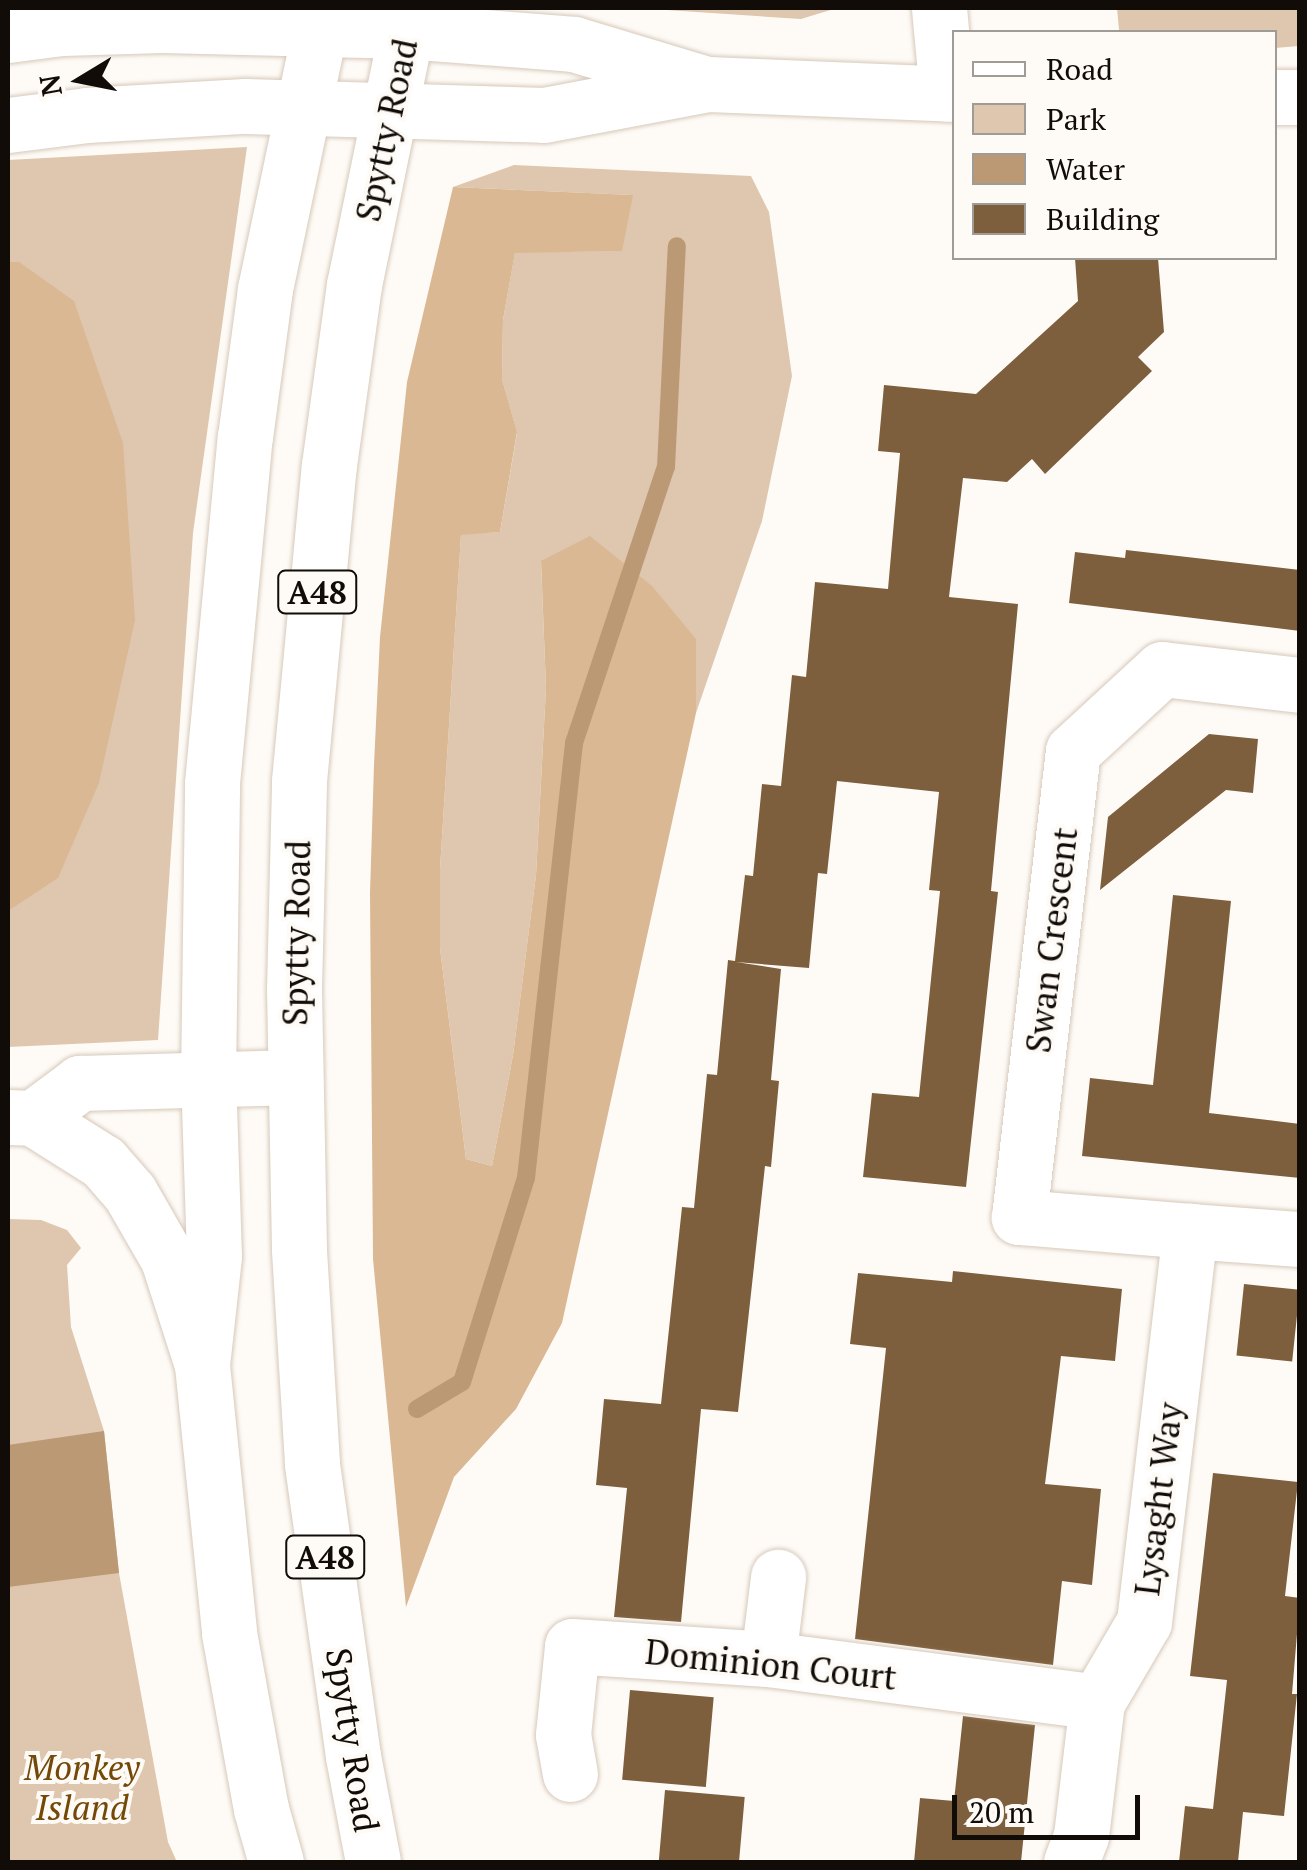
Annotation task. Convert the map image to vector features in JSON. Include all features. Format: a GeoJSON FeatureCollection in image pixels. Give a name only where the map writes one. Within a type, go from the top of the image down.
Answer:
{"type":"FeatureCollection","features":[{"type":"Feature","properties":{"kind":"main road"},"geometry":{"type":"LineString","coordinates":[[8,125],[87,115],[300,108],[544,115],[708,84],[951,94],[939,8]]}},
{"type":"Feature","properties":{"kind":"main road"},"geometry":{"type":"LineString","coordinates":[[8,35],[62,28],[322,17],[409,19],[574,44],[708,84]]}},
{"type":"Feature","properties":{"kind":"main road","name":"A48"},"geometry":{"type":"LineString","coordinates":[[276,1862],[261,1809],[229,1634],[202,1365],[214,1256],[208,1078],[212,783],[264,289],[322,17]]}},
{"type":"Feature","properties":{"kind":"main road","name":"Spytty Road"},"geometry":{"type":"LineString","coordinates":[[373,1862],[353,1756],[312,1463],[298,1250],[294,1077],[298,782],[326,504],[354,285],[409,19]]}},
{"type":"Feature","properties":{"kind":"main road","name":"Swan Crescent"},"geometry":{"type":"LineString","coordinates":[[1190,1230],[1020,1216],[1073,751],[1162,670],[1300,685]]}},
{"type":"Feature","properties":{"kind":"main road","name":"A48"},"geometry":{"type":"LineString","coordinates":[[20,1118],[80,1083],[294,1077]]}},
{"type":"Feature","properties":{"kind":"main road","name":"A48"},"geometry":{"type":"LineString","coordinates":[[20,1118],[103,1162],[130,1193],[168,1259],[202,1365]]}},
{"type":"Feature","properties":{"kind":"main road"},"geometry":{"type":"LineString","coordinates":[[1190,1230],[1300,1239]]}},
{"type":"Feature","properties":{"kind":"main road","name":"Lysaght Way"},"geometry":{"type":"LineString","coordinates":[[1071,1862],[1081,1836],[1097,1702],[1144,1622],[1190,1230]]}},
{"type":"Feature","properties":{"kind":"main road"},"geometry":{"type":"LineString","coordinates":[[768,1659],[778,1577]]}},
{"type":"Feature","properties":{"kind":"main road","name":"Dominion Court"},"geometry":{"type":"LineString","coordinates":[[570,1774],[563,1735],[572,1646],[768,1659],[1097,1702]]}},
{"type":"Feature","properties":{"kind":"green space"},"geometry":{"type":"Polygon","coordinates":[[[637,8],[837,8],[801,19],[637,8]]]}},
{"type":"Feature","properties":{"kind":"green space"},"geometry":{"type":"Polygon","coordinates":[[[1117,8],[1299,8],[1299,46],[1277,48],[1277,30],[1119,30],[1117,8]]]}},
{"type":"Feature","properties":{"kind":"green space"},"geometry":{"type":"Polygon","coordinates":[[[247,147],[193,533],[158,1040],[8,1047],[8,160],[247,147]]]}},
{"type":"Feature","properties":{"kind":"green space"},"geometry":{"type":"Polygon","coordinates":[[[514,165],[751,176],[769,212],[792,376],[762,521],[696,713],[696,639],[541,562],[546,688],[536,875],[513,1055],[492,1166],[466,1159],[440,948],[440,869],[461,534],[500,532],[517,433],[502,379],[503,320],[515,252],[621,251],[632,195],[453,187],[514,165]]]}},
{"type":"Feature","properties":{"kind":"green space","name":"Monkey Island"},"geometry":{"type":"Polygon","coordinates":[[[8,1219],[41,1220],[67,1230],[81,1248],[67,1265],[71,1327],[104,1431],[119,1573],[168,1842],[177,1862],[8,1862],[8,1219]]]}},
{"type":"Feature","properties":{"kind":"shaded area"},"geometry":{"type":"Polygon","coordinates":[[[453,187],[633,195],[622,251],[515,253],[503,320],[502,379],[517,432],[500,532],[461,535],[440,869],[440,948],[466,1159],[492,1166],[513,1055],[536,875],[546,688],[541,561],[590,536],[652,586],[696,639],[696,713],[562,1323],[516,1409],[454,1477],[406,1607],[373,1259],[370,893],[374,765],[380,637],[407,382],[453,187]]]}},
{"type":"Feature","properties":{"kind":"shaded area"},"geometry":{"type":"Polygon","coordinates":[[[8,262],[19,262],[74,301],[123,443],[135,620],[99,783],[58,878],[8,911],[8,262]]]}},
{"type":"Feature","properties":{"kind":"water"},"geometry":{"type":"Polygon","coordinates":[[[104,1431],[119,1573],[8,1587],[8,1445],[104,1431]]]}},
{"type":"Feature","properties":{"kind":"building"},"geometry":{"type":"Polygon","coordinates":[[[1075,260],[1158,260],[1164,332],[1138,357],[1152,371],[1045,474],[1032,459],[1007,482],[963,478],[949,597],[1018,604],[991,891],[998,892],[966,1187],[863,1177],[872,1093],[919,1097],[940,891],[929,890],[939,792],[837,781],[827,874],[818,873],[809,968],[736,962],[781,969],[771,1080],[779,1081],[771,1167],[765,1166],[738,1412],[701,1409],[681,1622],[614,1617],[627,1488],[596,1485],[604,1399],[661,1404],[682,1207],[694,1208],[707,1074],[717,1075],[728,960],[735,961],[745,875],[753,876],[762,784],[781,786],[792,675],[806,677],[815,582],[888,589],[900,453],[878,451],[884,385],[976,394],[1078,301],[1075,260]]]}},
{"type":"Feature","properties":{"kind":"building"},"geometry":{"type":"Polygon","coordinates":[[[1126,550],[1300,570],[1300,631],[1069,603],[1075,552],[1125,558],[1126,550]]]}},
{"type":"Feature","properties":{"kind":"building"},"geometry":{"type":"Polygon","coordinates":[[[1209,734],[1258,739],[1253,793],[1226,790],[1100,890],[1108,817],[1209,734]]]}},
{"type":"Feature","properties":{"kind":"building"},"geometry":{"type":"Polygon","coordinates":[[[1173,895],[1231,901],[1209,1113],[1300,1124],[1300,1178],[1082,1156],[1090,1078],[1153,1085],[1173,895]]]}},
{"type":"Feature","properties":{"kind":"building"},"geometry":{"type":"Polygon","coordinates":[[[953,1271],[1122,1289],[1115,1361],[1061,1356],[1045,1484],[1101,1489],[1092,1585],[1062,1581],[1053,1665],[855,1639],[886,1348],[850,1344],[858,1273],[952,1282],[953,1271]]]}},
{"type":"Feature","properties":{"kind":"building"},"geometry":{"type":"Polygon","coordinates":[[[1244,1284],[1300,1290],[1292,1361],[1236,1356],[1244,1284]]]}},
{"type":"Feature","properties":{"kind":"building"},"geometry":{"type":"Polygon","coordinates":[[[1213,1473],[1298,1482],[1285,1596],[1300,1598],[1292,1694],[1297,1694],[1284,1816],[1243,1812],[1238,1862],[1179,1862],[1185,1806],[1213,1809],[1227,1680],[1190,1676],[1213,1473]]]}},
{"type":"Feature","properties":{"kind":"building"},"geometry":{"type":"Polygon","coordinates":[[[630,1690],[714,1697],[706,1787],[622,1780],[630,1690]]]}},
{"type":"Feature","properties":{"kind":"building"},"geometry":{"type":"Polygon","coordinates":[[[963,1716],[1035,1725],[1021,1862],[914,1862],[920,1798],[954,1801],[963,1716]]]}},
{"type":"Feature","properties":{"kind":"building"},"geometry":{"type":"Polygon","coordinates":[[[665,1790],[745,1797],[739,1862],[659,1862],[665,1790]]]}},
{"type":"Feature","properties":{"kind":"waterway"},"geometry":{"type":"LineString","coordinates":[[417,1409],[462,1382],[526,1178],[574,743],[666,467],[677,246]]}}]}
